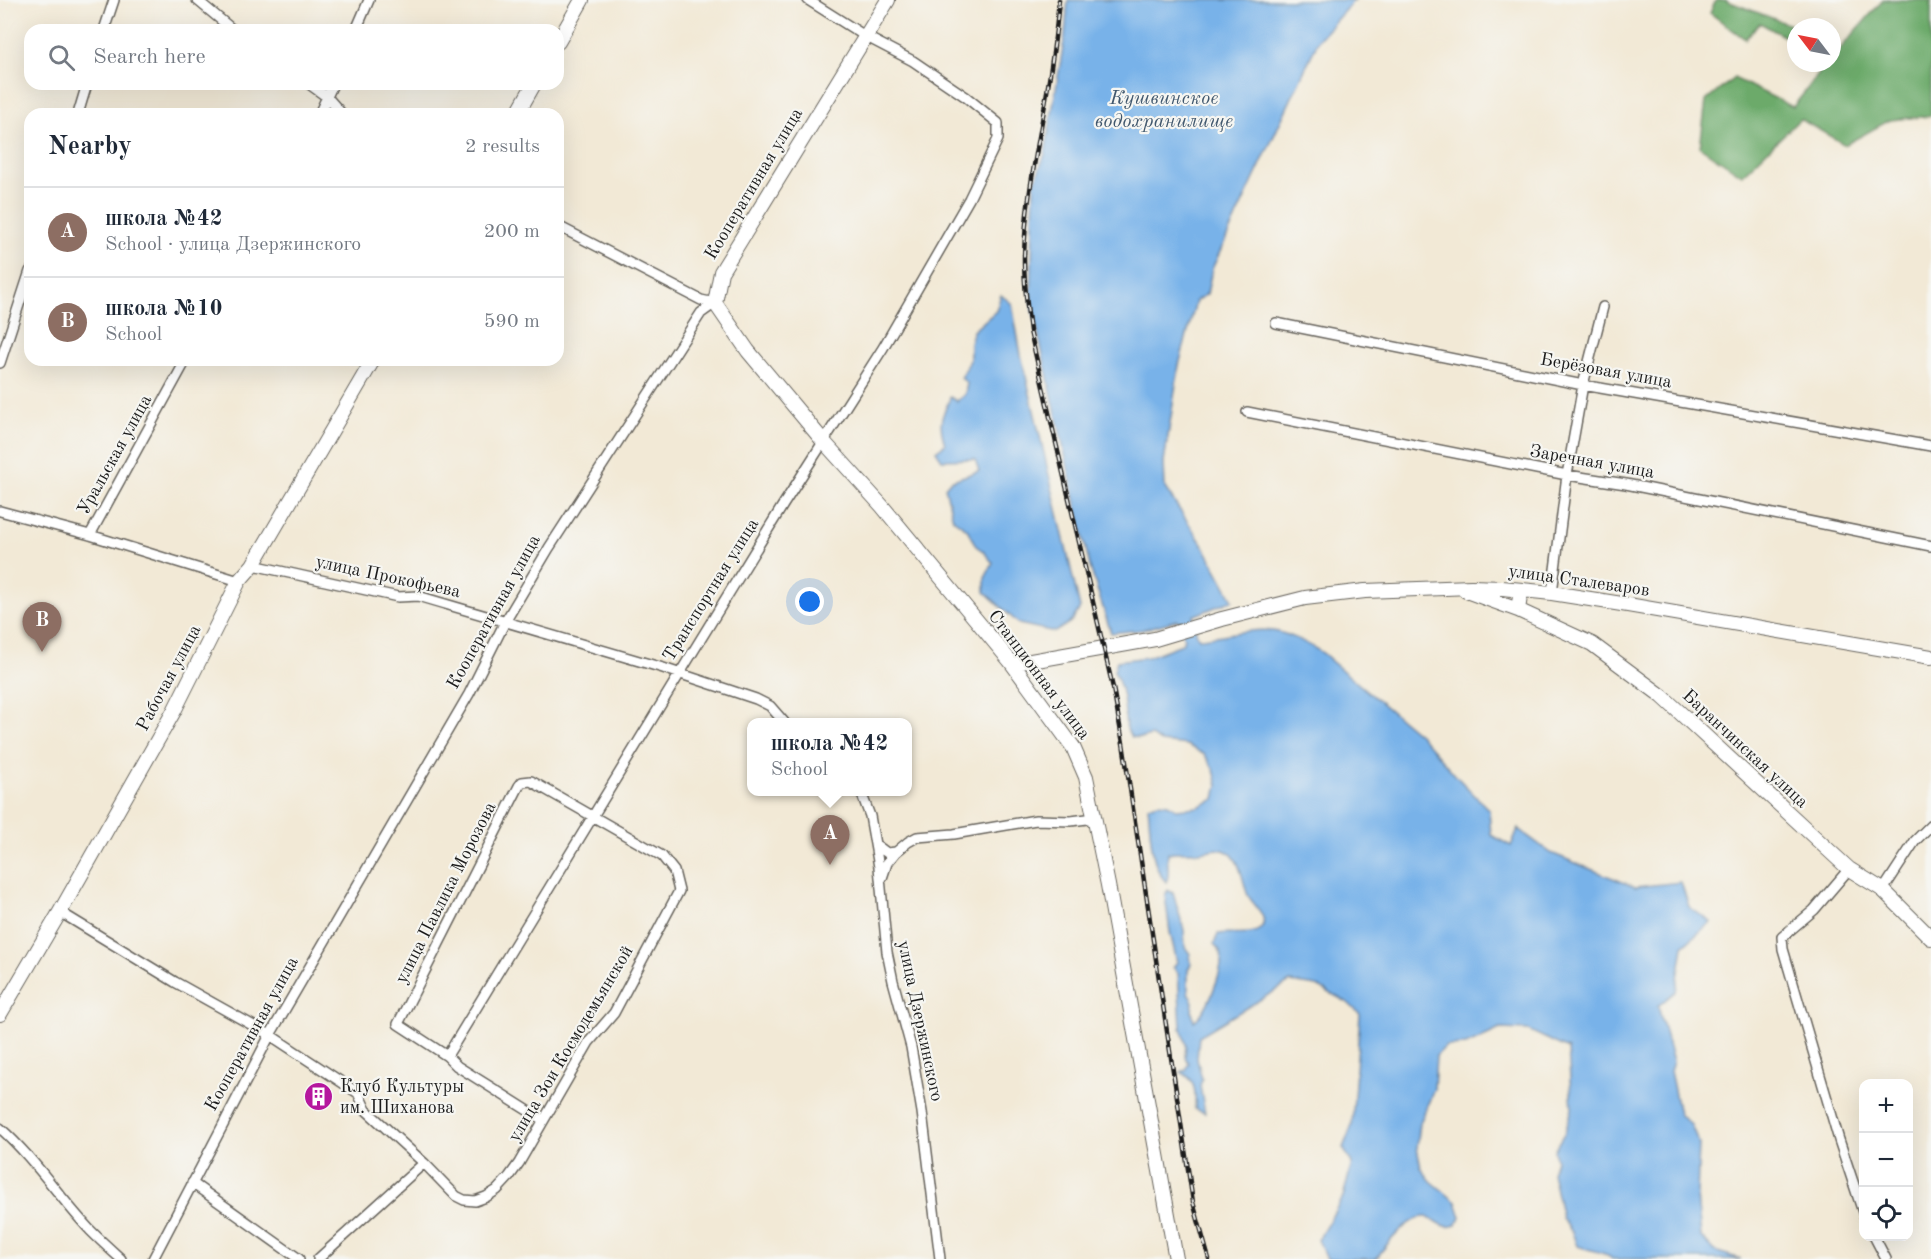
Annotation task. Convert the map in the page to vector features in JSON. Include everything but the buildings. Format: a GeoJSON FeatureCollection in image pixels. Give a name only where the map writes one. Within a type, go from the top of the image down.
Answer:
{"type":"FeatureCollection","features":[{"type":"Feature","properties":{"kind":"street"},"geometry":{"type":"LineString","coordinates":[[106,24],[114,0]]}},
{"type":"Feature","properties":{"kind":"street"},"geometry":{"type":"LineString","coordinates":[[197,0],[226,24]]}},
{"type":"Feature","properties":{"kind":"street"},"geometry":{"type":"LineString","coordinates":[[359,24],[369,0]]}},
{"type":"Feature","properties":{"kind":"street"},"geometry":{"type":"LineString","coordinates":[[564,32],[582,0]]}},
{"type":"Feature","properties":{"kind":"street"},"geometry":{"type":"LineString","coordinates":[[808,0],[865,36]]}},
{"type":"Feature","properties":{"kind":"street","name":"Кооперативная улица"},"geometry":{"type":"LineString","coordinates":[[153,1259],[270,1035],[469,694],[505,622],[549,548],[701,313],[715,303],[721,272],[888,0]]}},
{"type":"Feature","properties":{"kind":"street","name":"Транспортная улица"},"geometry":{"type":"LineString","coordinates":[[447,1056],[680,673],[884,348],[969,199],[998,139],[998,123],[966,97],[913,61],[865,36]]}},
{"type":"Feature","properties":{"kind":"street"},"geometry":{"type":"LineString","coordinates":[[80,108],[85,90]]}},
{"type":"Feature","properties":{"kind":"street"},"geometry":{"type":"LineString","coordinates":[[317,90],[337,108]]}},
{"type":"Feature","properties":{"kind":"street"},"geometry":{"type":"LineString","coordinates":[[322,108],[330,90]]}},
{"type":"Feature","properties":{"kind":"street"},"geometry":{"type":"LineString","coordinates":[[520,108],[531,90]]}},
{"type":"Feature","properties":{"kind":"street"},"geometry":{"type":"LineString","coordinates":[[564,229],[701,300],[715,303]]}},
{"type":"Feature","properties":{"kind":"street"},"geometry":{"type":"LineString","coordinates":[[0,363],[24,289]]}},
{"type":"Feature","properties":{"kind":"street","name":"Станционная улица"},"geometry":{"type":"LineString","coordinates":[[715,303],[748,351],[824,442],[882,506],[1011,662],[1073,747],[1086,777],[1095,818],[1137,1036],[1176,1259]]}},
{"type":"Feature","properties":{"kind":"street"},"geometry":{"type":"LineString","coordinates":[[1552,593],[1567,475],[1583,385],[1603,307]]}},
{"type":"Feature","properties":{"kind":"street","name":"Берёзовая улица"},"geometry":{"type":"LineString","coordinates":[[1276,323],[1583,385],[1931,446]]}},
{"type":"Feature","properties":{"kind":"street","name":"Уральская улица"},"geometry":{"type":"LineString","coordinates":[[90,535],[183,366]]}},
{"type":"Feature","properties":{"kind":"street","name":"Рабочая улица"},"geometry":{"type":"LineString","coordinates":[[0,1014],[174,711],[239,581],[253,565],[369,366]]}},
{"type":"Feature","properties":{"kind":"street","name":"Заречная улица"},"geometry":{"type":"LineString","coordinates":[[1247,412],[1567,475],[1626,484],[1931,546]]}},
{"type":"Feature","properties":{"kind":"street"},"geometry":{"type":"LineString","coordinates":[[0,511],[90,535],[239,581]]}},
{"type":"Feature","properties":{"kind":"street","name":"улица Прокофьева"},"geometry":{"type":"LineString","coordinates":[[253,565],[398,597],[418,596],[680,673],[756,699],[770,706],[780,718]]}},
{"type":"Feature","properties":{"kind":"street","name":"улица Сталеваров"},"geometry":{"type":"LineString","coordinates":[[1011,662],[1031,661],[1155,639],[1222,619],[1325,595],[1455,587],[1502,588],[1552,593],[1931,657]]}},
{"type":"Feature","properties":{"kind":"street","name":"Баранчинская улица"},"geometry":{"type":"LineString","coordinates":[[1455,587],[1518,610],[1593,644],[1662,696],[1849,869],[1883,890],[1931,938]]}},
{"type":"Feature","properties":{"kind":"street"},"geometry":{"type":"LineString","coordinates":[[1518,610],[1521,590]]}},
{"type":"Feature","properties":{"kind":"street","name":"улица Павлика Морозова"},"geometry":{"type":"LineString","coordinates":[[447,1056],[398,1024],[519,786],[526,781],[539,785],[592,817]]}},
{"type":"Feature","properties":{"kind":"street","name":"улица Дзержинского"},"geometry":{"type":"LineString","coordinates":[[862,796],[870,816],[881,880],[887,952],[911,1047],[922,1112],[940,1259]]}},
{"type":"Feature","properties":{"kind":"street","name":"улица Зои Космодемьянской"},"geometry":{"type":"LineString","coordinates":[[424,1163],[456,1196],[464,1200],[475,1201],[497,1190],[519,1163],[589,1042],[614,1013],[679,891],[674,871],[662,856],[592,817]]}},
{"type":"Feature","properties":{"kind":"street"},"geometry":{"type":"LineString","coordinates":[[881,880],[887,863],[896,852],[917,837],[954,834],[1036,820],[1071,821],[1095,818]]}},
{"type":"Feature","properties":{"kind":"street"},"geometry":{"type":"LineString","coordinates":[[1883,890],[1915,841],[1931,825]]}},
{"type":"Feature","properties":{"kind":"street"},"geometry":{"type":"LineString","coordinates":[[875,844],[887,853],[896,852]]}},
{"type":"Feature","properties":{"kind":"street"},"geometry":{"type":"LineString","coordinates":[[1849,869],[1814,910],[1782,937],[1783,949],[1832,1118],[1859,1202]]}},
{"type":"Feature","properties":{"kind":"street"},"geometry":{"type":"LineString","coordinates":[[60,912],[174,982],[270,1035],[358,1093],[366,1110],[424,1163],[318,1259]]}},
{"type":"Feature","properties":{"kind":"street"},"geometry":{"type":"LineString","coordinates":[[447,1056],[457,1066],[543,1120]]}},
{"type":"Feature","properties":{"kind":"street"},"geometry":{"type":"LineString","coordinates":[[0,1128],[34,1162],[90,1229],[121,1259]]}},
{"type":"Feature","properties":{"kind":"street"},"geometry":{"type":"LineString","coordinates":[[192,1183],[299,1259]]}},
{"type":"Feature","properties":{"kind":"street"},"geometry":{"type":"LineString","coordinates":[[1877,1241],[1886,1259]]}},
{"type":"Feature","properties":{"kind":"green space"},"geometry":{"type":"Polygon","coordinates":[[[1716,0],[1725,0],[1787,24],[1787,38],[1760,23],[1745,39],[1710,13],[1716,0]]]}},
{"type":"Feature","properties":{"kind":"green space"},"geometry":{"type":"Polygon","coordinates":[[[1883,0],[1931,0],[1931,116],[1890,120],[1845,145],[1800,119],[1742,175],[1700,147],[1706,101],[1734,78],[1793,107],[1820,72],[1841,72],[1841,48],[1883,0]]]}},
{"type":"Feature","properties":{"kind":"water","name":"Кушвинское водохранилище"},"geometry":{"type":"Polygon","coordinates":[[[1068,0],[1354,0],[1319,39],[1212,269],[1207,294],[1196,301],[1179,365],[1164,462],[1165,488],[1203,545],[1233,600],[1193,616],[1197,635],[1199,638],[1267,630],[1294,637],[1324,654],[1420,735],[1489,810],[1491,835],[1511,846],[1518,829],[1551,853],[1635,887],[1681,882],[1689,907],[1711,922],[1683,946],[1676,991],[1658,1006],[1673,1062],[1670,1071],[1679,1114],[1691,1125],[1699,1144],[1697,1196],[1701,1237],[1714,1251],[1741,1259],[1612,1259],[1608,1255],[1577,1246],[1572,1232],[1562,1218],[1552,1173],[1556,1160],[1554,1150],[1565,1132],[1572,1109],[1568,1049],[1528,1030],[1500,1029],[1466,1045],[1446,1046],[1436,1056],[1434,1089],[1420,1123],[1417,1148],[1421,1168],[1431,1181],[1456,1202],[1461,1217],[1456,1225],[1450,1226],[1428,1217],[1418,1218],[1404,1227],[1376,1259],[1327,1259],[1318,1240],[1343,1197],[1352,1163],[1343,1148],[1352,1125],[1360,1014],[1347,1002],[1317,986],[1290,982],[1199,1036],[1197,1059],[1202,1079],[1200,1086],[1205,1113],[1195,1109],[1195,1093],[1192,1083],[1181,1072],[1186,1070],[1189,1063],[1185,1057],[1186,1044],[1181,1028],[1178,973],[1173,967],[1177,962],[1165,895],[1168,890],[1173,893],[1184,930],[1185,947],[1190,954],[1188,992],[1193,1002],[1194,1021],[1209,1001],[1219,971],[1221,954],[1214,944],[1218,934],[1257,931],[1263,924],[1263,920],[1247,893],[1235,859],[1228,852],[1216,849],[1168,853],[1166,882],[1156,866],[1148,806],[1158,803],[1168,804],[1176,809],[1198,807],[1215,799],[1218,785],[1214,770],[1205,755],[1187,745],[1161,742],[1151,736],[1131,737],[1127,728],[1123,696],[1114,671],[1117,661],[1148,657],[1182,644],[1184,638],[1178,620],[1141,630],[1111,633],[1090,567],[1031,302],[1034,184],[1045,154],[1065,35],[1068,0]]]}},
{"type":"Feature","properties":{"kind":"water"},"geometry":{"type":"Polygon","coordinates":[[[1001,295],[1012,304],[1021,355],[1080,608],[1072,621],[1055,632],[1019,624],[985,592],[985,578],[993,563],[976,546],[967,529],[953,519],[945,487],[950,481],[979,471],[975,459],[942,460],[936,451],[945,444],[941,422],[950,397],[957,401],[965,394],[967,383],[961,378],[970,360],[973,331],[996,311],[1001,295]]]}},
{"type":"Feature","properties":{"kind":"railway"},"geometry":{"type":"LineString","coordinates":[[1059,0],[1026,219],[1024,267],[1030,331],[1113,688],[1193,1202],[1209,1259]]}},
{"type":"Feature","properties":{"kind":"place","name":"школа №10"},"geometry":{"type":"Point","coordinates":[42,652]}},
{"type":"Feature","properties":{"kind":"place","name":"школа №42"},"geometry":{"type":"Point","coordinates":[830,865]}},
{"type":"Feature","properties":{"kind":"place","name":"Клуб Культуры им. Шиханова"},"geometry":{"type":"Point","coordinates":[319,1097]}}]}
